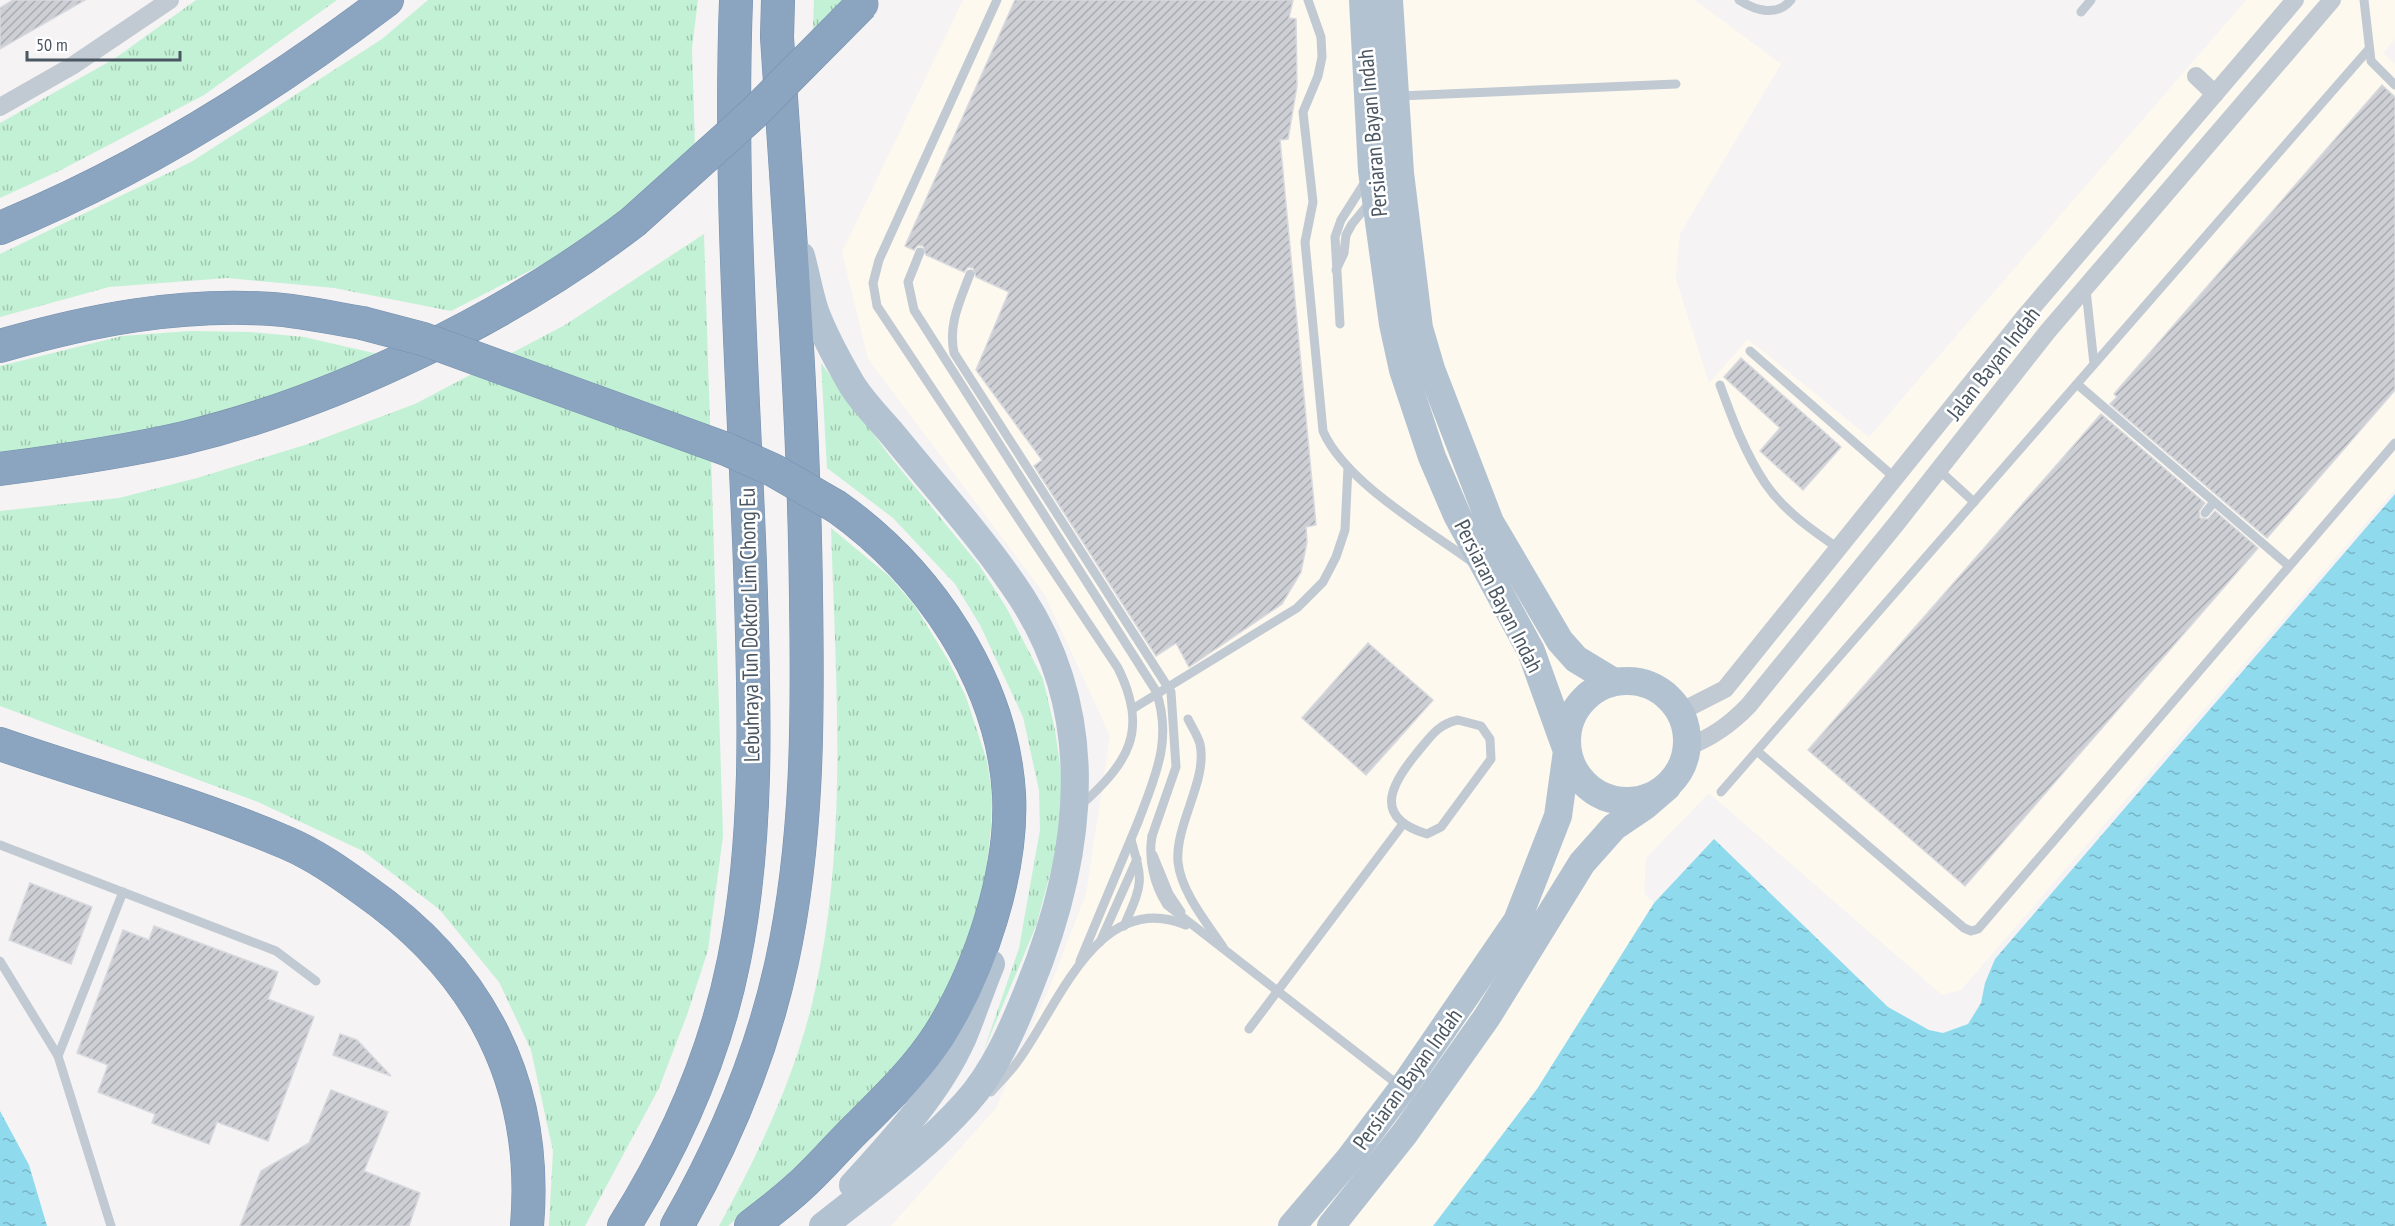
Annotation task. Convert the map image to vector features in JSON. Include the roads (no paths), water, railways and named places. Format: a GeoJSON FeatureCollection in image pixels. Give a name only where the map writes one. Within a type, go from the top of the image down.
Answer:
{"type":"FeatureCollection","features":[{"type":"Feature","properties":{"kind":"highway"},"geometry":{"type":"LineString","coordinates":[[0,228],[160,150],[330,43],[387,0]]}},
{"type":"Feature","properties":{"kind":"highway","name":"Lebuhraya Tun Doktor Lim Chong Eu"},"geometry":{"type":"LineString","coordinates":[[624,1226],[666,1155],[712,1042],[734,959],[748,859],[752,792],[752,638],[734,108],[736,0]]}},
{"type":"Feature","properties":{"kind":"highway"},"geometry":{"type":"LineString","coordinates":[[677,1226],[703,1181],[744,1084],[781,963],[795,883],[802,825],[807,698],[805,536],[777,37],[778,0]]}},
{"type":"Feature","properties":{"kind":"highway"},"geometry":{"type":"LineString","coordinates":[[0,469],[185,438],[295,404],[401,360],[478,321],[588,257],[633,222],[753,114],[863,2]]}},
{"type":"Feature","properties":{"kind":"highway"},"geometry":{"type":"LineString","coordinates":[[0,346],[125,316],[197,308],[274,309],[362,323],[423,339],[493,364],[726,449],[773,470],[837,507],[880,541],[911,572],[950,624],[973,668],[994,723],[1007,776],[1009,811],[1003,872],[993,910],[961,995],[938,1036],[885,1101],[800,1186],[751,1226]]}},
{"type":"Feature","properties":{"kind":"highway"},"geometry":{"type":"LineString","coordinates":[[0,744],[198,809],[287,843],[342,874],[417,931],[448,964],[474,999],[506,1063],[519,1104],[529,1161],[527,1226]]}},
{"type":"Feature","properties":{"kind":"main road","name":"Persiaran Bayan Indah"},"geometry":{"type":"LineString","coordinates":[[1292,1226],[1350,1158],[1402,1089],[1517,921],[1558,816],[1567,751],[1532,651],[1457,515],[1432,458],[1403,370],[1393,324],[1374,183],[1363,0]]}},
{"type":"Feature","properties":{"kind":"main road","name":"Persiaran Bayan Indah"},"geometry":{"type":"LineString","coordinates":[[1389,0],[1400,173],[1419,328],[1447,413],[1490,522],[1560,641],[1576,659],[1614,682]]}},
{"type":"Feature","properties":{"kind":"main road"},"geometry":{"type":"LineString","coordinates":[[788,204],[816,312],[849,381],[989,553],[1023,599],[1046,643],[1061,686],[1072,732],[1077,777],[1068,860],[1056,910],[1006,1041],[980,1086],[967,1103],[913,1156],[823,1226]]}},
{"type":"Feature","properties":{"kind":"main road"},"geometry":{"type":"LineString","coordinates":[[1633,681],[1652,686],[1668,696],[1680,712],[1686,728],[1687,747],[1681,768],[1667,787],[1643,799],[1616,800],[1598,794],[1584,783],[1573,769],[1567,751],[1567,733],[1572,715],[1582,700],[1597,688],[1614,682],[1633,681]]}},
{"type":"Feature","properties":{"kind":"main road","name":"Persiaran Bayan Indah"},"geometry":{"type":"LineString","coordinates":[[1331,1226],[1405,1132],[1487,1017],[1582,863],[1614,827],[1645,806],[1667,787]]}},
{"type":"Feature","properties":{"kind":"main road"},"geometry":{"type":"LineString","coordinates":[[816,1226],[907,1125],[962,1039],[995,952],[1005,907],[1009,871],[1009,811]]}},
{"type":"Feature","properties":{"kind":"street"},"geometry":{"type":"LineString","coordinates":[[0,107],[72,66],[170,0]]}},
{"type":"Feature","properties":{"kind":"street","name":"Jalan Bayan Indah"},"geometry":{"type":"LineString","coordinates":[[1680,712],[1725,689],[2026,315],[2295,0]]}},
{"type":"Feature","properties":{"kind":"street","name":"Jalan Bayan Indah"},"geometry":{"type":"LineString","coordinates":[[1687,747],[1708,739],[1743,711],[2085,288],[2332,0]]}},
{"type":"Feature","properties":{"kind":"street"},"geometry":{"type":"LineString","coordinates":[[2196,76],[2215,94]]}},
{"type":"Feature","properties":{"kind":"lane"},"geometry":{"type":"LineString","coordinates":[[997,0],[879,260],[873,283],[877,306],[1118,668],[1130,693],[1134,708],[1133,722],[1122,761],[1109,780],[1075,812]]}},
{"type":"Feature","properties":{"kind":"lane"},"geometry":{"type":"LineString","coordinates":[[1308,0],[1321,37],[1322,57],[1318,76],[1303,112],[1313,202],[1305,242],[1323,431],[1329,445],[1348,467],[1384,498],[1488,574]]}},
{"type":"Feature","properties":{"kind":"lane"},"geometry":{"type":"LineString","coordinates":[[1739,0],[1763,10],[1775,12],[1785,7],[1791,0]]}},
{"type":"Feature","properties":{"kind":"lane"},"geometry":{"type":"LineString","coordinates":[[2081,12],[2091,0]]}},
{"type":"Feature","properties":{"kind":"lane"},"geometry":{"type":"LineString","coordinates":[[2364,0],[2371,61],[2395,86]]}},
{"type":"Feature","properties":{"kind":"lane"},"geometry":{"type":"LineString","coordinates":[[1721,792],[2369,49]]}},
{"type":"Feature","properties":{"kind":"lane"},"geometry":{"type":"LineString","coordinates":[[1394,96],[1676,84]]}},
{"type":"Feature","properties":{"kind":"lane"},"geometry":{"type":"LineString","coordinates":[[1335,272],[1344,253],[1346,235],[1374,183]]}},
{"type":"Feature","properties":{"kind":"lane"},"geometry":{"type":"LineString","coordinates":[[1340,324],[1334,249],[1338,228],[1374,183]]}},
{"type":"Feature","properties":{"kind":"lane"},"geometry":{"type":"LineString","coordinates":[[920,252],[908,282],[914,310],[1156,692],[1161,706],[1160,765],[1131,840],[1077,965]]}},
{"type":"Feature","properties":{"kind":"lane"},"geometry":{"type":"LineString","coordinates":[[969,274],[953,319],[951,337],[954,353],[1171,692],[1176,767],[1152,836],[1152,870],[1161,895],[1194,928],[1402,1089]]}},
{"type":"Feature","properties":{"kind":"lane"},"geometry":{"type":"LineString","coordinates":[[2085,288],[2094,364]]}},
{"type":"Feature","properties":{"kind":"lane"},"geometry":{"type":"LineString","coordinates":[[1750,351],[1895,478]]}},
{"type":"Feature","properties":{"kind":"lane"},"geometry":{"type":"LineString","coordinates":[[2077,384],[2289,566]]}},
{"type":"Feature","properties":{"kind":"lane"},"geometry":{"type":"LineString","coordinates":[[1720,385],[1737,429],[1765,484],[1800,520],[1838,548]]}},
{"type":"Feature","properties":{"kind":"lane"},"geometry":{"type":"LineString","coordinates":[[1756,752],[1964,928],[1974,930],[2395,443]]}},
{"type":"Feature","properties":{"kind":"lane"},"geometry":{"type":"LineString","coordinates":[[1134,708],[1297,608],[1323,582],[1336,557],[1345,530],[1348,467]]}},
{"type":"Feature","properties":{"kind":"lane"},"geometry":{"type":"LineString","coordinates":[[1939,470],[1974,502]]}},
{"type":"Feature","properties":{"kind":"lane"},"geometry":{"type":"LineString","coordinates":[[2205,513],[2214,502]]}},
{"type":"Feature","properties":{"kind":"lane"},"geometry":{"type":"LineString","coordinates":[[1188,719],[1199,743],[1201,758],[1179,844],[1179,865],[1200,913],[1228,954]]}},
{"type":"Feature","properties":{"kind":"lane"},"geometry":{"type":"LineString","coordinates":[[1458,720],[1481,726],[1490,739],[1491,759],[1447,819],[1435,832],[1427,834],[1403,824],[1394,813],[1392,804],[1391,793],[1396,778],[1438,727],[1458,720]]}},
{"type":"Feature","properties":{"kind":"lane"},"geometry":{"type":"LineString","coordinates":[[1249,1029],[1403,824]]}},
{"type":"Feature","properties":{"kind":"lane"},"geometry":{"type":"LineString","coordinates":[[1124,926],[1141,887],[1137,859],[1131,840]]}},
{"type":"Feature","properties":{"kind":"lane"},"geometry":{"type":"LineString","coordinates":[[0,845],[276,951],[316,981]]}},
{"type":"Feature","properties":{"kind":"lane"},"geometry":{"type":"LineString","coordinates":[[1100,943],[1137,859]]}},
{"type":"Feature","properties":{"kind":"lane"},"geometry":{"type":"LineString","coordinates":[[58,1056],[123,892]]}},
{"type":"Feature","properties":{"kind":"lane"},"geometry":{"type":"LineString","coordinates":[[933,1137],[974,1108],[1016,1064],[1058,992],[1077,965],[1100,943],[1124,926],[1148,917],[1173,919],[1194,928]]}},
{"type":"Feature","properties":{"kind":"lane"},"geometry":{"type":"LineString","coordinates":[[0,961],[58,1056],[111,1226]]}},
{"type":"Feature","properties":{"kind":"water"},"geometry":{"type":"Polygon","coordinates":[[[2395,494],[2395,1226],[1433,1226],[1537,1089],[1654,903],[1714,839],[1888,1007],[1929,1030],[1943,1033],[1968,1024],[1981,1003],[1985,983],[1995,959],[2395,494]]]}},
{"type":"Feature","properties":{"kind":"water"},"geometry":{"type":"Polygon","coordinates":[[[0,1111],[29,1165],[47,1226],[0,1226],[0,1111]]]}}]}
